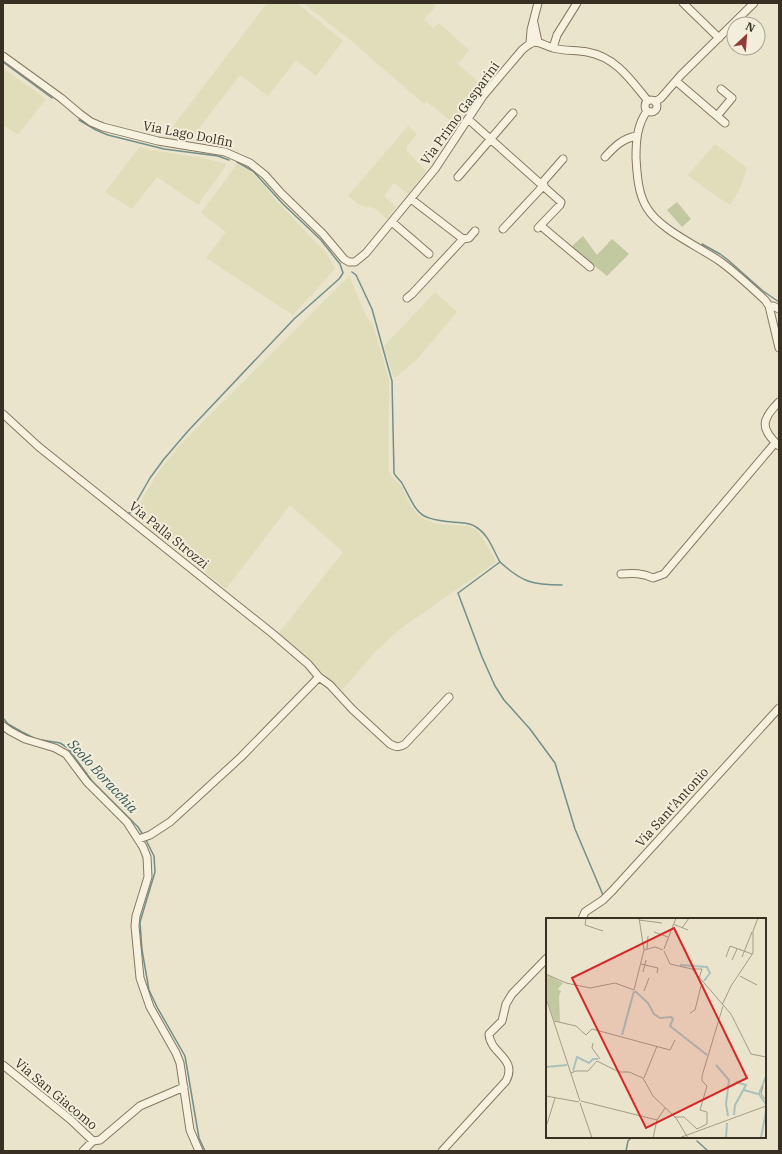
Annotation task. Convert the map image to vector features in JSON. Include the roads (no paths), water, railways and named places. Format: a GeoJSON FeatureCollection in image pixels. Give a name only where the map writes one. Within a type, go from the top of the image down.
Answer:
{"type":"FeatureCollection","features":[{"type":"Feature","properties":{"kind":"street"},"geometry":{"type":"LineString","coordinates":[[538,3],[531,30],[530,43],[538,42],[553,48],[588,52],[608,58],[629,77],[648,101],[651,100],[655,102],[662,98],[676,81],[754,3]]}},
{"type":"Feature","properties":{"kind":"street"},"geometry":{"type":"LineString","coordinates":[[553,48],[557,35],[578,3]]}},
{"type":"Feature","properties":{"kind":"street"},"geometry":{"type":"LineString","coordinates":[[682,3],[719,38]]}},
{"type":"Feature","properties":{"kind":"street"},"geometry":{"type":"LineString","coordinates":[[534,22],[538,42]]}},
{"type":"Feature","properties":{"kind":"street","name":"Via Primo Gasparini"},"geometry":{"type":"LineString","coordinates":[[349,262],[355,262],[360,259],[392,222],[445,154],[494,82],[530,43]]}},
{"type":"Feature","properties":{"kind":"street","name":"Via Lago Dolfin"},"geometry":{"type":"LineString","coordinates":[[3,56],[61,98],[91,122],[103,127],[158,141],[225,152],[250,163],[265,175],[281,193],[323,234],[344,259],[349,262]]}},
{"type":"Feature","properties":{"kind":"street"},"geometry":{"type":"LineString","coordinates":[[676,81],[725,123]]}},
{"type":"Feature","properties":{"kind":"street"},"geometry":{"type":"LineString","coordinates":[[717,116],[734,97],[721,89]]}},
{"type":"Feature","properties":{"kind":"street"},"geometry":{"type":"LineString","coordinates":[[648,101],[645,106],[648,111]]}},
{"type":"Feature","properties":{"kind":"street"},"geometry":{"type":"LineString","coordinates":[[648,111],[655,111],[657,108],[655,102]]}},
{"type":"Feature","properties":{"kind":"street"},"geometry":{"type":"LineString","coordinates":[[648,111],[642,121],[637,136],[637,167],[641,193],[647,208],[654,217],[672,231],[721,262],[759,294],[769,306],[779,348]]}},
{"type":"Feature","properties":{"kind":"street"},"geometry":{"type":"LineString","coordinates":[[458,178],[513,113]]}},
{"type":"Feature","properties":{"kind":"street"},"geometry":{"type":"LineString","coordinates":[[468,119],[543,184],[561,202],[560,205],[539,227],[590,267]]}},
{"type":"Feature","properties":{"kind":"street"},"geometry":{"type":"LineString","coordinates":[[605,157],[626,139],[637,136]]}},
{"type":"Feature","properties":{"kind":"street"},"geometry":{"type":"LineString","coordinates":[[503,230],[563,159]]}},
{"type":"Feature","properties":{"kind":"street"},"geometry":{"type":"LineString","coordinates":[[411,199],[463,239]]}},
{"type":"Feature","properties":{"kind":"street"},"geometry":{"type":"LineString","coordinates":[[392,222],[429,254]]}},
{"type":"Feature","properties":{"kind":"street"},"geometry":{"type":"LineString","coordinates":[[407,298],[463,239],[469,238],[475,231]]}},
{"type":"Feature","properties":{"kind":"street"},"geometry":{"type":"LineString","coordinates":[[769,306],[779,309]]}},
{"type":"Feature","properties":{"kind":"street"},"geometry":{"type":"LineString","coordinates":[[621,574],[646,574],[653,578],[664,574],[777,444],[766,429],[765,424],[766,417],[779,402]]}},
{"type":"Feature","properties":{"kind":"street","name":"Via Palla Strozzi"},"geometry":{"type":"LineString","coordinates":[[3,414],[39,448],[273,634],[308,664],[319,677],[330,684],[352,709],[390,744],[397,747],[405,744],[449,697]]}},
{"type":"Feature","properties":{"kind":"street"},"geometry":{"type":"LineString","coordinates":[[144,837],[170,822],[207,789],[319,677]]}},
{"type":"Feature","properties":{"kind":"street","name":"Via Sant'Antonio"},"geometry":{"type":"LineString","coordinates":[[583,918],[585,912],[603,900],[613,890],[779,708]]}},
{"type":"Feature","properties":{"kind":"street"},"geometry":{"type":"LineString","coordinates":[[3,726],[25,739],[55,748],[66,754],[87,782],[144,837],[148,877],[136,916],[136,936],[140,978],[150,1007],[178,1058],[190,1130],[199,1151]]}},
{"type":"Feature","properties":{"kind":"street"},"geometry":{"type":"LineString","coordinates":[[442,1151],[506,1082],[510,1074],[509,1065],[490,1040],[489,1034],[502,1021],[506,1004],[512,994],[546,959]]}},
{"type":"Feature","properties":{"kind":"street","name":"Via San Giacomo"},"geometry":{"type":"LineString","coordinates":[[3,1065],[93,1141]]}},
{"type":"Feature","properties":{"kind":"street","name":"Via San Giacomo"},"geometry":{"type":"LineString","coordinates":[[83,1151],[93,1141],[100,1140],[140,1106],[184,1087]]}},
{"type":"Feature","properties":{"kind":"waterway"},"geometry":{"type":"LineString","coordinates":[[3,62],[52,98]]}},
{"type":"Feature","properties":{"kind":"waterway"},"geometry":{"type":"LineString","coordinates":[[79,120],[108,135],[164,149],[218,156],[229,160]]}},
{"type":"Feature","properties":{"kind":"waterway"},"geometry":{"type":"LineString","coordinates":[[126,513],[130,513],[150,478],[188,431],[294,319],[339,279],[343,273],[340,264],[321,240],[283,204],[253,171],[237,162]]}},
{"type":"Feature","properties":{"kind":"waterway"},"geometry":{"type":"LineString","coordinates":[[702,244],[728,260],[763,291],[779,302]]}},
{"type":"Feature","properties":{"kind":"waterway"},"geometry":{"type":"LineString","coordinates":[[352,272],[356,275],[372,309],[392,381],[394,473],[402,483],[412,503],[420,513],[432,519],[474,525],[487,538],[500,562],[458,593],[482,657],[495,686],[504,700],[530,729],[555,763],[575,829],[603,895]]}},
{"type":"Feature","properties":{"kind":"waterway"},"geometry":{"type":"LineString","coordinates":[[500,562],[515,574],[528,581],[543,584],[562,585]]}},
{"type":"Feature","properties":{"kind":"waterway","name":"Scolo Boracchia"},"geometry":{"type":"LineString","coordinates":[[3,718],[8,724],[36,739],[60,743],[68,748],[92,781],[138,827],[143,835]]}},
{"type":"Feature","properties":{"kind":"waterway","name":"Scolo Boracchia"},"geometry":{"type":"LineString","coordinates":[[146,840],[154,856],[155,872],[140,922],[142,950],[149,990],[185,1056],[199,1138],[205,1151]]}},
{"type":"Feature","properties":{"kind":"waterway"},"geometry":{"type":"LineString","coordinates":[[626,1151],[628,1141],[631,1138]]}},
{"type":"Feature","properties":{"kind":"waterway"},"geometry":{"type":"LineString","coordinates":[[697,1141],[708,1151]]}}]}
